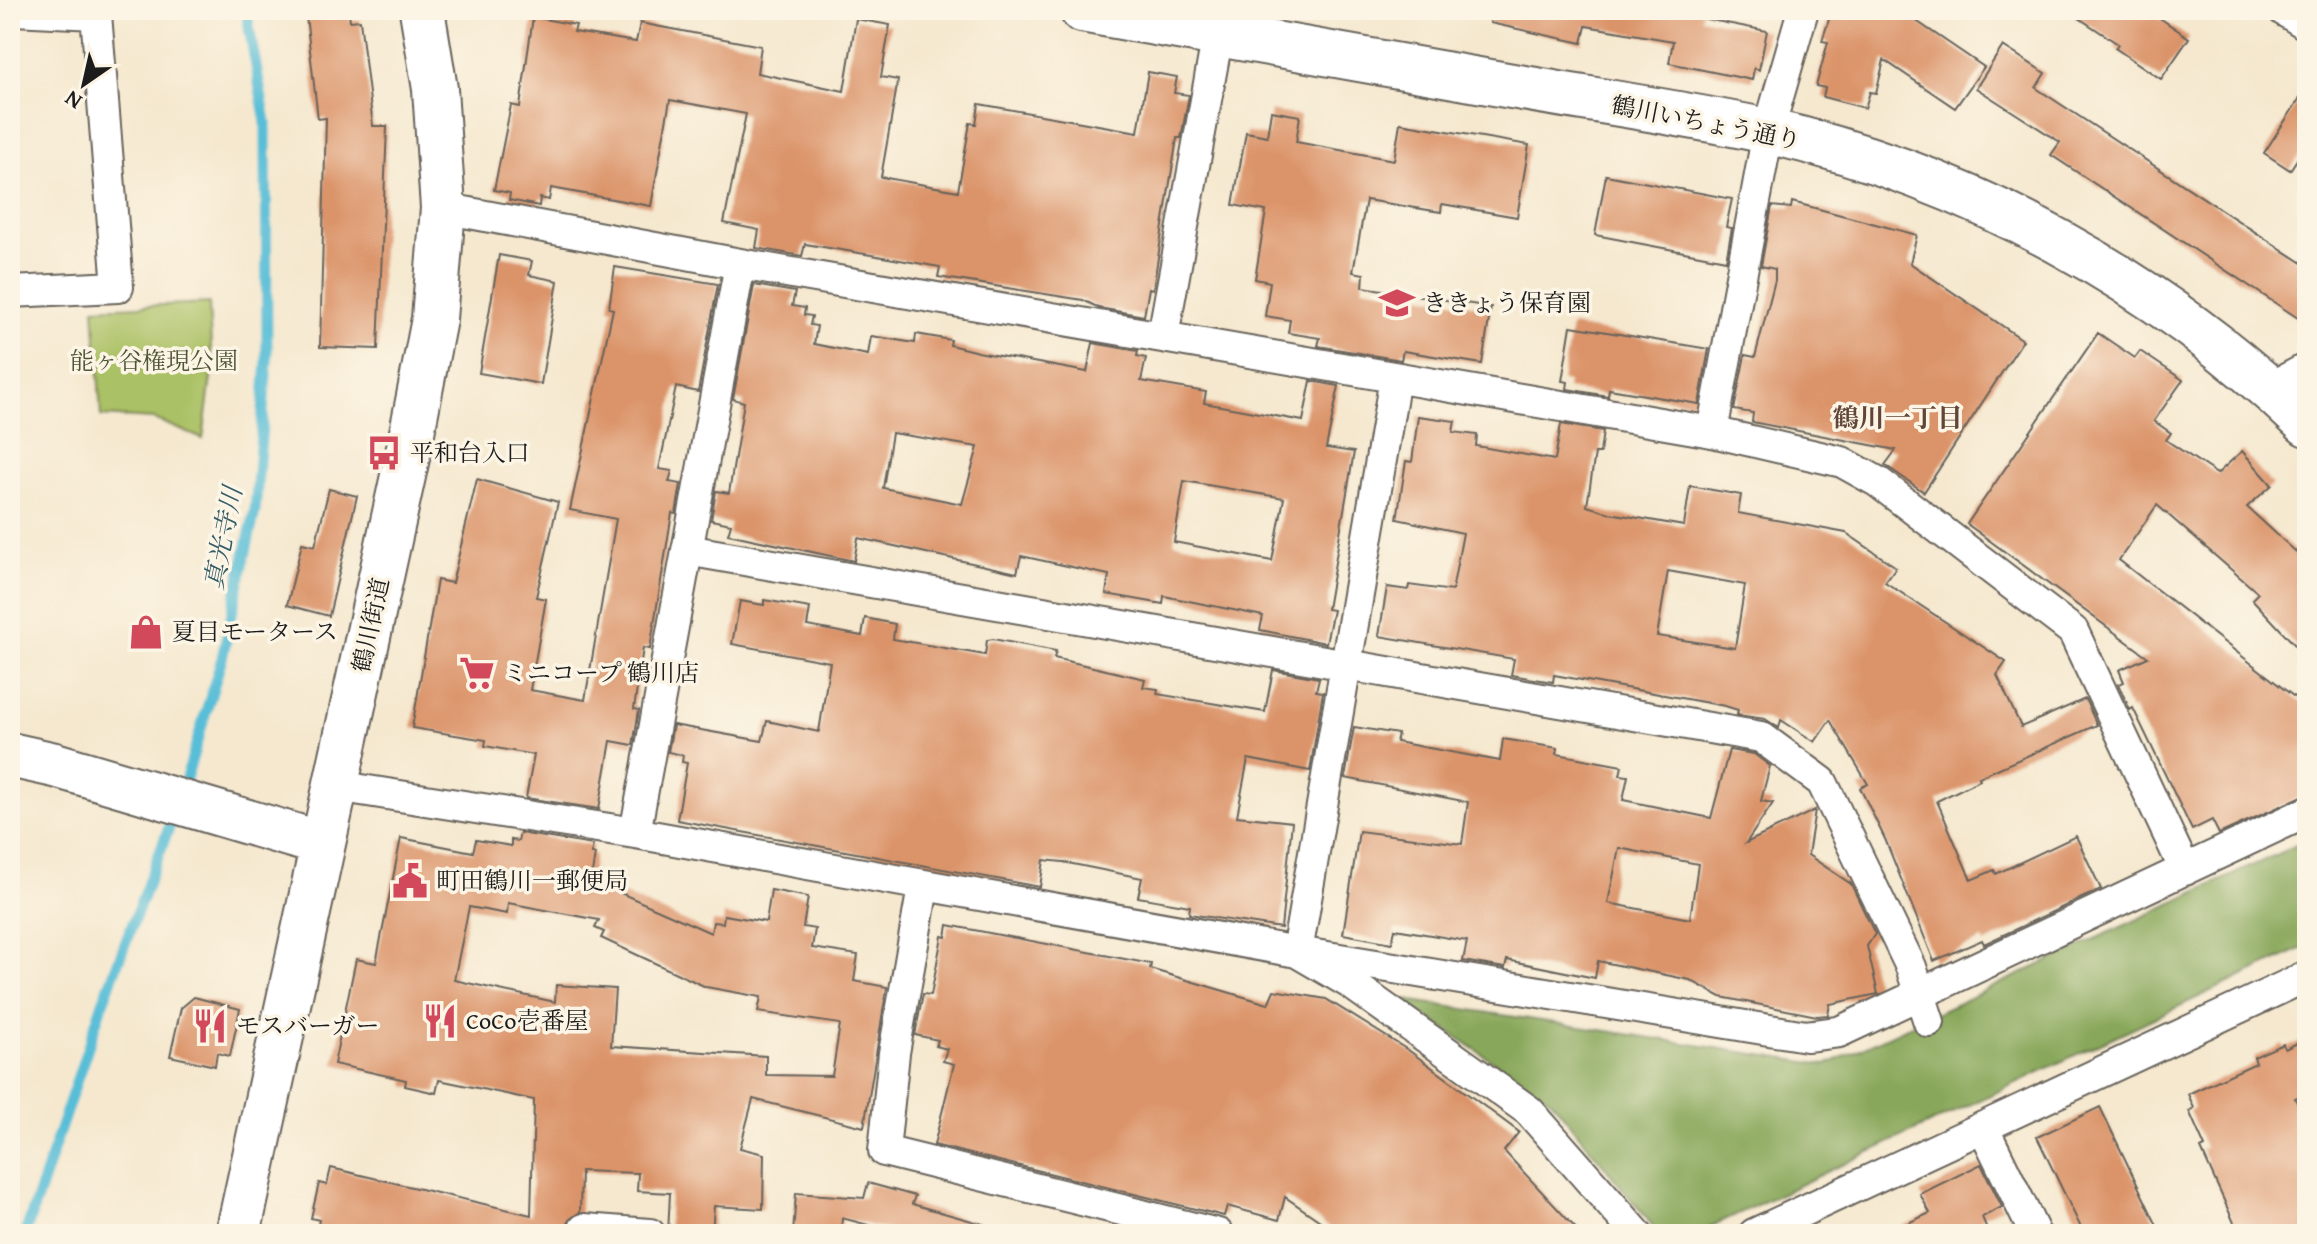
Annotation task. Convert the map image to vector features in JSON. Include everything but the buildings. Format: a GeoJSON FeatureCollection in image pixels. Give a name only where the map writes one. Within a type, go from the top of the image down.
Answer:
{"type":"FeatureCollection","features":[{"type":"Feature","properties":{"kind":"street"},"geometry":{"type":"LineString","coordinates":[[10,292],[118,287],[96,14],[13,10]]}},
{"type":"Feature","properties":{"kind":"street","name":"鶴川街道"},"geometry":{"type":"LineString","coordinates":[[238,1234],[434,319],[443,208],[435,89],[422,10]]}},
{"type":"Feature","properties":{"kind":"street","name":"鶴川いちょう通り"},"geometry":{"type":"LineString","coordinates":[[1082,10],[1223,22],[1768,132],[1899,171],[2018,220],[2110,271],[2288,378],[2307,424]]}},
{"type":"Feature","properties":{"kind":"street"},"geometry":{"type":"LineString","coordinates":[[1712,432],[1768,132],[1803,10]]}},
{"type":"Feature","properties":{"kind":"street"},"geometry":{"type":"LineString","coordinates":[[2283,10],[2307,25]]}},
{"type":"Feature","properties":{"kind":"street"},"geometry":{"type":"LineString","coordinates":[[1163,336],[1223,22]]}},
{"type":"Feature","properties":{"kind":"street"},"geometry":{"type":"LineString","coordinates":[[443,208],[740,264],[1712,432],[1842,462],[1866,475],[2073,631],[2185,870]]}},
{"type":"Feature","properties":{"kind":"street"},"geometry":{"type":"LineString","coordinates":[[635,833],[740,264]]}},
{"type":"Feature","properties":{"kind":"street"},"geometry":{"type":"LineString","coordinates":[[1297,952],[1395,378]]}},
{"type":"Feature","properties":{"kind":"street"},"geometry":{"type":"LineString","coordinates":[[687,550],[1761,737],[1822,782],[1925,1008]]}},
{"type":"Feature","properties":{"kind":"street"},"geometry":{"type":"LineString","coordinates":[[10,755],[156,794],[322,844]]}},
{"type":"Feature","properties":{"kind":"street"},"geometry":{"type":"LineString","coordinates":[[336,786],[635,833],[1297,952],[1806,1036],[1839,1032],[1925,1008],[2185,870],[2307,812]]}},
{"type":"Feature","properties":{"kind":"street"},"geometry":{"type":"LineString","coordinates":[[923,887],[894,1053],[884,1151],[1218,1234]]}},
{"type":"Feature","properties":{"kind":"street"},"geometry":{"type":"LineString","coordinates":[[1297,952],[1350,983],[1529,1111],[1637,1234]]}},
{"type":"Feature","properties":{"kind":"street"},"geometry":{"type":"LineString","coordinates":[[1754,1234],[1983,1127],[2304,985]]}},
{"type":"Feature","properties":{"kind":"street"},"geometry":{"type":"LineString","coordinates":[[1983,1127],[2035,1234]]}},
{"type":"Feature","properties":{"kind":"street"},"geometry":{"type":"LineString","coordinates":[[584,1229],[650,1234]]}},
{"type":"Feature","properties":{"kind":"green space","name":"能ヶ谷権現公園"},"geometry":{"type":"Polygon","coordinates":[[[209,303],[212,370],[203,439],[154,419],[101,416],[94,308],[209,303]]]}},
{"type":"Feature","properties":{"kind":"green space"},"geometry":{"type":"Polygon","coordinates":[[[2307,840],[2307,946],[1695,1234],[1659,1234],[1552,1101],[1400,999],[1826,1065],[2307,840]]]}},
{"type":"Feature","properties":{"kind":"waterway","name":"真光寺川"},"geometry":{"type":"LineString","coordinates":[[182,792],[222,658],[255,511],[267,362],[266,122],[246,10]]}},
{"type":"Feature","properties":{"kind":"waterway","name":"真光寺川"},"geometry":{"type":"LineString","coordinates":[[25,1234],[103,1002],[176,809]]}},
{"type":"Feature","properties":{"kind":"place","name":"ききょう保育園"},"geometry":{"type":"Point","coordinates":[1397,303]}},
{"type":"Feature","properties":{"kind":"place","name":"平和台入口"},"geometry":{"type":"Point","coordinates":[384,453]}},
{"type":"Feature","properties":{"kind":"place","name":"夏目モータース"},"geometry":{"type":"Point","coordinates":[146,632]}},
{"type":"Feature","properties":{"kind":"place","name":"ミニコープ 鶴川店"},"geometry":{"type":"Point","coordinates":[477,673]}},
{"type":"Feature","properties":{"kind":"place","name":"町田鶴川一郵便局"},"geometry":{"type":"Point","coordinates":[410,881]}},
{"type":"Feature","properties":{"kind":"place","name":"CoCo壱番屋"},"geometry":{"type":"Point","coordinates":[440,1021]}},
{"type":"Feature","properties":{"kind":"place","name":"モスバーガー"},"geometry":{"type":"Point","coordinates":[210,1026]}},
{"type":"Feature","properties":{"kind":"district","name":"鶴川一丁目"},"geometry":{"type":"Point","coordinates":[1898,418]}}]}
